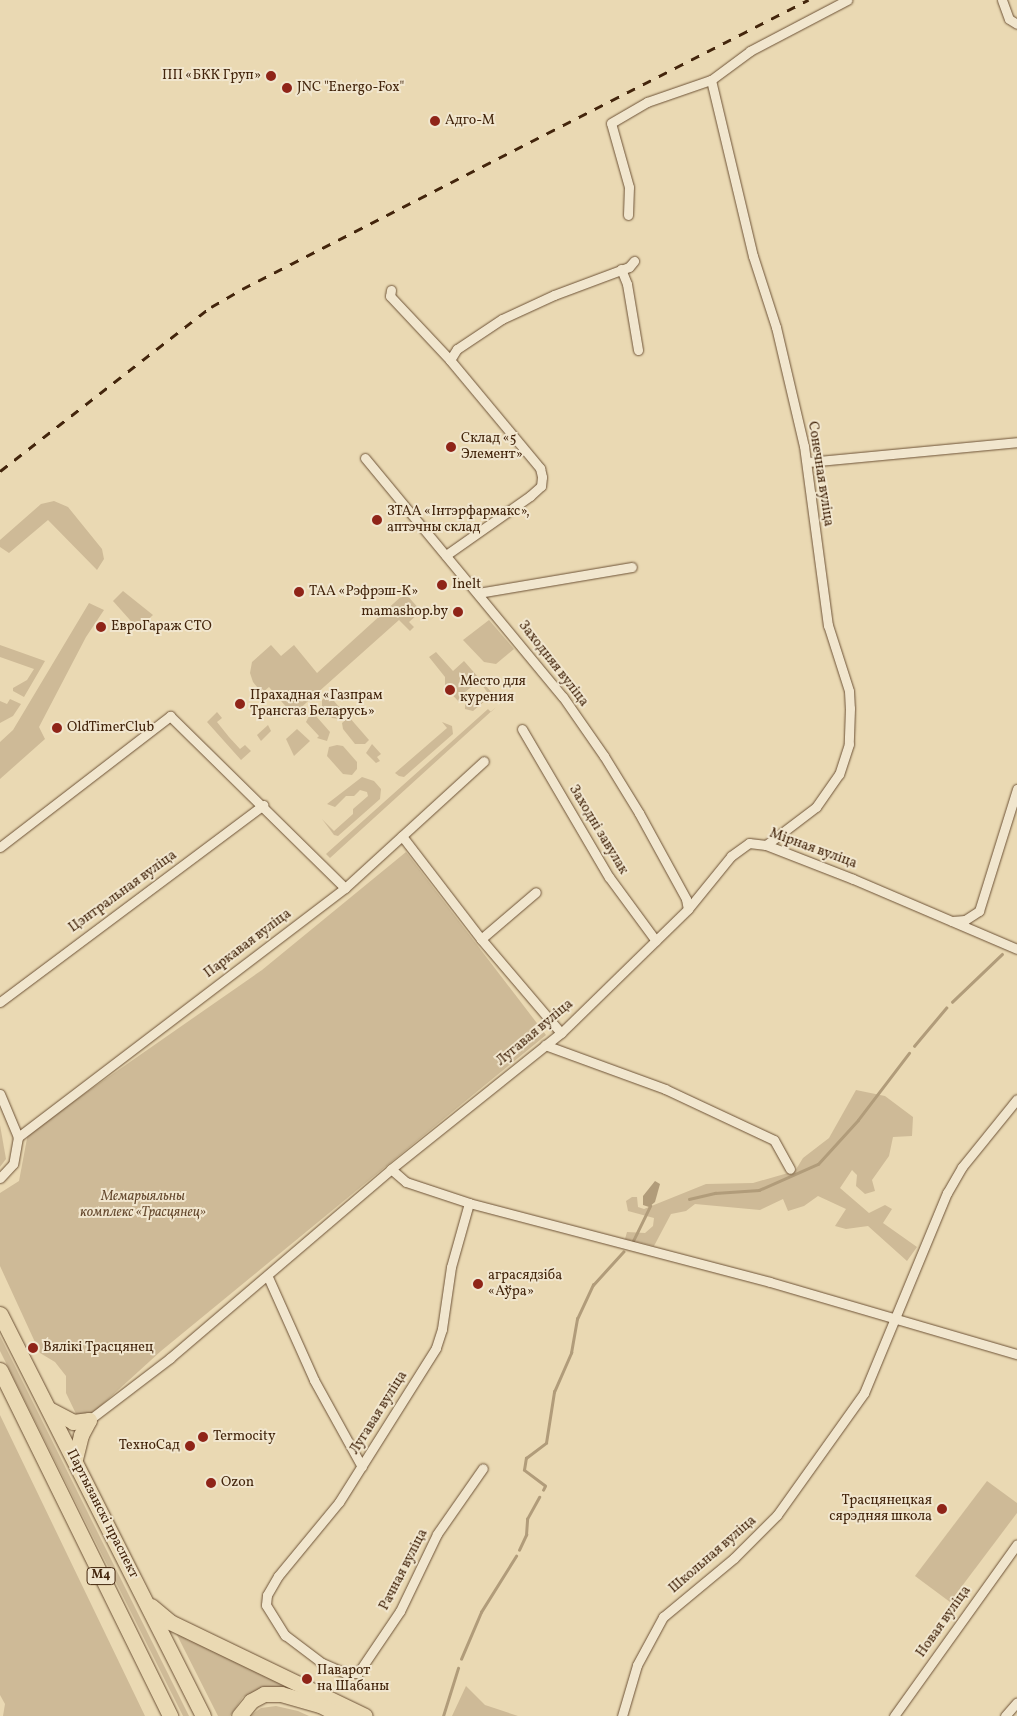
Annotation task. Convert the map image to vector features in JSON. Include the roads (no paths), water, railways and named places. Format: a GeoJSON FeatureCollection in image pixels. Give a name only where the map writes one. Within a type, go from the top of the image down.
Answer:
{"type":"FeatureCollection","features":[{"type":"Feature","properties":{"kind":"highway","name":"Партызанскі праспект"},"geometry":{"type":"LineString","coordinates":[[0,1314],[75,1459],[203,1716]]}},
{"type":"Feature","properties":{"kind":"highway","name":"Партызанскі праспект"},"geometry":{"type":"LineString","coordinates":[[0,1370],[170,1716]]}},
{"type":"Feature","properties":{"kind":"highway"},"geometry":{"type":"LineString","coordinates":[[49,1409],[73,1422],[89,1420]]}},
{"type":"Feature","properties":{"kind":"highway"},"geometry":{"type":"LineString","coordinates":[[75,1459],[80,1434],[89,1420]]}},
{"type":"Feature","properties":{"kind":"highway"},"geometry":{"type":"LineString","coordinates":[[146,1602],[170,1622],[365,1716]]}},
{"type":"Feature","properties":{"kind":"highway"},"geometry":{"type":"LineString","coordinates":[[239,1716],[251,1701],[264,1694],[282,1694],[341,1716]]}},
{"type":"Feature","properties":{"kind":"street"},"geometry":{"type":"LineString","coordinates":[[628,215],[629,187],[611,123],[647,102],[711,80],[750,51],[847,0]]}},
{"type":"Feature","properties":{"kind":"street"},"geometry":{"type":"LineString","coordinates":[[1002,0],[1009,19],[1017,24]]}},
{"type":"Feature","properties":{"kind":"street","name":"Сонечная вуліца"},"geometry":{"type":"LineString","coordinates":[[711,80],[753,256],[776,327],[807,462],[828,625],[849,691],[849,744],[845,762],[822,799],[766,845]]}},
{"type":"Feature","properties":{"kind":"street"},"geometry":{"type":"LineString","coordinates":[[450,360],[457,349],[502,319],[621,269],[634,260]]}},
{"type":"Feature","properties":{"kind":"street"},"geometry":{"type":"LineString","coordinates":[[621,269],[628,284],[638,350]]}},
{"type":"Feature","properties":{"kind":"street"},"geometry":{"type":"LineString","coordinates":[[391,290],[390,296],[450,360],[540,468],[542,477],[541,486],[530,496],[446,556]]}},
{"type":"Feature","properties":{"kind":"street"},"geometry":{"type":"LineString","coordinates":[[807,462],[1017,442]]}},
{"type":"Feature","properties":{"kind":"street","name":"Заходняя вуліца"},"geometry":{"type":"LineString","coordinates":[[365,458],[563,697],[604,756],[686,899],[688,909]]}},
{"type":"Feature","properties":{"kind":"street"},"geometry":{"type":"LineString","coordinates":[[478,593],[632,567]]}},
{"type":"Feature","properties":{"kind":"street"},"geometry":{"type":"LineString","coordinates":[[0,847],[170,716],[263,805],[345,888]]}},
{"type":"Feature","properties":{"kind":"street","name":"Заходні завулак"},"geometry":{"type":"LineString","coordinates":[[522,730],[610,877],[656,941]]}},
{"type":"Feature","properties":{"kind":"street","name":"Паркавая вуліца"},"geometry":{"type":"LineString","coordinates":[[18,1137],[345,888],[484,761]]}},
{"type":"Feature","properties":{"kind":"street"},"geometry":{"type":"LineString","coordinates":[[971,930],[979,911],[1017,789]]}},
{"type":"Feature","properties":{"kind":"street","name":"Цэнтральная вуліца"},"geometry":{"type":"LineString","coordinates":[[0,1002],[263,805]]}},
{"type":"Feature","properties":{"kind":"street"},"geometry":{"type":"LineString","coordinates":[[402,836],[481,939],[560,1032]]}},
{"type":"Feature","properties":{"kind":"street","name":"Мірная вуліца"},"geometry":{"type":"LineString","coordinates":[[688,909],[737,850],[749,843],[766,845],[1017,949]]}},
{"type":"Feature","properties":{"kind":"street"},"geometry":{"type":"LineString","coordinates":[[481,939],[536,892]]}},
{"type":"Feature","properties":{"kind":"street","name":"Лугавая вуліца"},"geometry":{"type":"LineString","coordinates":[[89,1420],[130,1391],[268,1277],[391,1169],[545,1045],[688,909]]}},
{"type":"Feature","properties":{"kind":"street"},"geometry":{"type":"LineString","coordinates":[[949,920],[965,920],[979,911]]}},
{"type":"Feature","properties":{"kind":"street"},"geometry":{"type":"LineString","coordinates":[[545,1045],[666,1089],[774,1140],[790,1169]]}},
{"type":"Feature","properties":{"kind":"street"},"geometry":{"type":"LineString","coordinates":[[0,1094],[18,1137],[13,1164],[0,1178]]}},
{"type":"Feature","properties":{"kind":"street","name":"Школьная вуліца"},"geometry":{"type":"LineString","coordinates":[[622,1716],[637,1664],[663,1618],[734,1558],[777,1515],[870,1383],[894,1317],[947,1193],[962,1167],[1017,1099]]}},
{"type":"Feature","properties":{"kind":"street"},"geometry":{"type":"LineString","coordinates":[[391,1169],[406,1182],[550,1226],[894,1317],[1017,1354]]}},
{"type":"Feature","properties":{"kind":"street","name":"Лугавая вуліца"},"geometry":{"type":"LineString","coordinates":[[345,1673],[322,1663],[285,1635],[266,1606],[267,1594],[278,1576],[329,1516],[362,1467],[439,1341],[451,1267],[469,1202]]}},
{"type":"Feature","properties":{"kind":"street","name":"Лугавая вуліца"},"geometry":{"type":"LineString","coordinates":[[268,1277],[314,1380],[362,1467]]}},
{"type":"Feature","properties":{"kind":"street","name":"Рачная вуліца"},"geometry":{"type":"LineString","coordinates":[[345,1673],[358,1673],[369,1661],[400,1611],[437,1534],[483,1468]]}},
{"type":"Feature","properties":{"kind":"street","name":"Новая вуліца"},"geometry":{"type":"LineString","coordinates":[[894,1716],[1017,1544]]}},
{"type":"Feature","properties":{"kind":"street"},"geometry":{"type":"LineString","coordinates":[[1005,1716],[1017,1702]]}},
{"type":"Feature","properties":{"kind":"waterway"},"geometry":{"type":"LineString","coordinates":[[952,1002],[1002,954]]}},
{"type":"Feature","properties":{"kind":"waterway"},"geometry":{"type":"LineString","coordinates":[[914,1046],[946,1008]]}},
{"type":"Feature","properties":{"kind":"waterway"},"geometry":{"type":"LineString","coordinates":[[689,1199],[715,1193],[759,1190],[818,1164],[858,1120],[909,1053]]}},
{"type":"Feature","properties":{"kind":"waterway"},"geometry":{"type":"LineString","coordinates":[[633,1241],[650,1206]]}},
{"type":"Feature","properties":{"kind":"waterway"},"geometry":{"type":"LineString","coordinates":[[543,1490],[545,1486],[524,1470],[526,1458],[546,1443],[554,1392],[571,1353],[577,1319],[593,1285],[623,1252]]}},
{"type":"Feature","properties":{"kind":"waterway"},"geometry":{"type":"LineString","coordinates":[[519,1550],[526,1535],[527,1519],[539,1497]]}},
{"type":"Feature","properties":{"kind":"waterway"},"geometry":{"type":"LineString","coordinates":[[461,1659],[481,1612],[516,1556]]}},
{"type":"Feature","properties":{"kind":"waterway"},"geometry":{"type":"LineString","coordinates":[[443,1716],[458,1668]]}},
{"type":"Feature","properties":{"kind":"railway"},"geometry":{"type":"LineString","coordinates":[[0,471],[211,307],[242,289],[808,0]]}},
{"type":"Feature","properties":{"kind":"place","name":"ПП «БКК Груп»"},"geometry":{"type":"Point","coordinates":[271,76]}},
{"type":"Feature","properties":{"kind":"place","name":"JNC \"Energo-Fox\""},"geometry":{"type":"Point","coordinates":[287,88]}},
{"type":"Feature","properties":{"kind":"place","name":"Адго-М"},"geometry":{"type":"Point","coordinates":[435,121]}},
{"type":"Feature","properties":{"kind":"place","name":"Склад «5 Элемент»"},"geometry":{"type":"Point","coordinates":[451,447]}},
{"type":"Feature","properties":{"kind":"place","name":"ЗТАА «Інтэрфармакс», аптэчны склад"},"geometry":{"type":"Point","coordinates":[377,520]}},
{"type":"Feature","properties":{"kind":"place","name":"Inelt"},"geometry":{"type":"Point","coordinates":[442,585]}},
{"type":"Feature","properties":{"kind":"place","name":"ТАА «Рэфрэш-К»"},"geometry":{"type":"Point","coordinates":[299,592]}},
{"type":"Feature","properties":{"kind":"place","name":"mamashop.by"},"geometry":{"type":"Point","coordinates":[458,612]}},
{"type":"Feature","properties":{"kind":"place","name":"ЕвроГараж СТО"},"geometry":{"type":"Point","coordinates":[101,627]}},
{"type":"Feature","properties":{"kind":"place","name":"Место для курения"},"geometry":{"type":"Point","coordinates":[450,690]}},
{"type":"Feature","properties":{"kind":"place","name":"Прахадная «Газпрам Трансгаз Беларусь»"},"geometry":{"type":"Point","coordinates":[240,704]}},
{"type":"Feature","properties":{"kind":"place","name":"OldTimerClub"},"geometry":{"type":"Point","coordinates":[57,728]}},
{"type":"Feature","properties":{"kind":"place","name":"аграсядзіба «Аўра»"},"geometry":{"type":"Point","coordinates":[478,1284]}},
{"type":"Feature","properties":{"kind":"place","name":"Вялікі Трасцянец"},"geometry":{"type":"Point","coordinates":[33,1348]}},
{"type":"Feature","properties":{"kind":"place","name":"Termocity"},"geometry":{"type":"Point","coordinates":[203,1437]}},
{"type":"Feature","properties":{"kind":"place","name":"ТехноСад"},"geometry":{"type":"Point","coordinates":[190,1446]}},
{"type":"Feature","properties":{"kind":"place","name":"Ozon"},"geometry":{"type":"Point","coordinates":[211,1483]}},
{"type":"Feature","properties":{"kind":"place","name":"Трасцянецкая сярэдняя школа"},"geometry":{"type":"Point","coordinates":[942,1509]}},
{"type":"Feature","properties":{"kind":"place","name":"Паварот на Шабаны"},"geometry":{"type":"Point","coordinates":[307,1679]}},
{"type":"Feature","properties":{"kind":"park label","name":"Мемарыяльны комплекс «Трасцянец»"},"geometry":{"type":"Point","coordinates":[143,1206]}}]}
